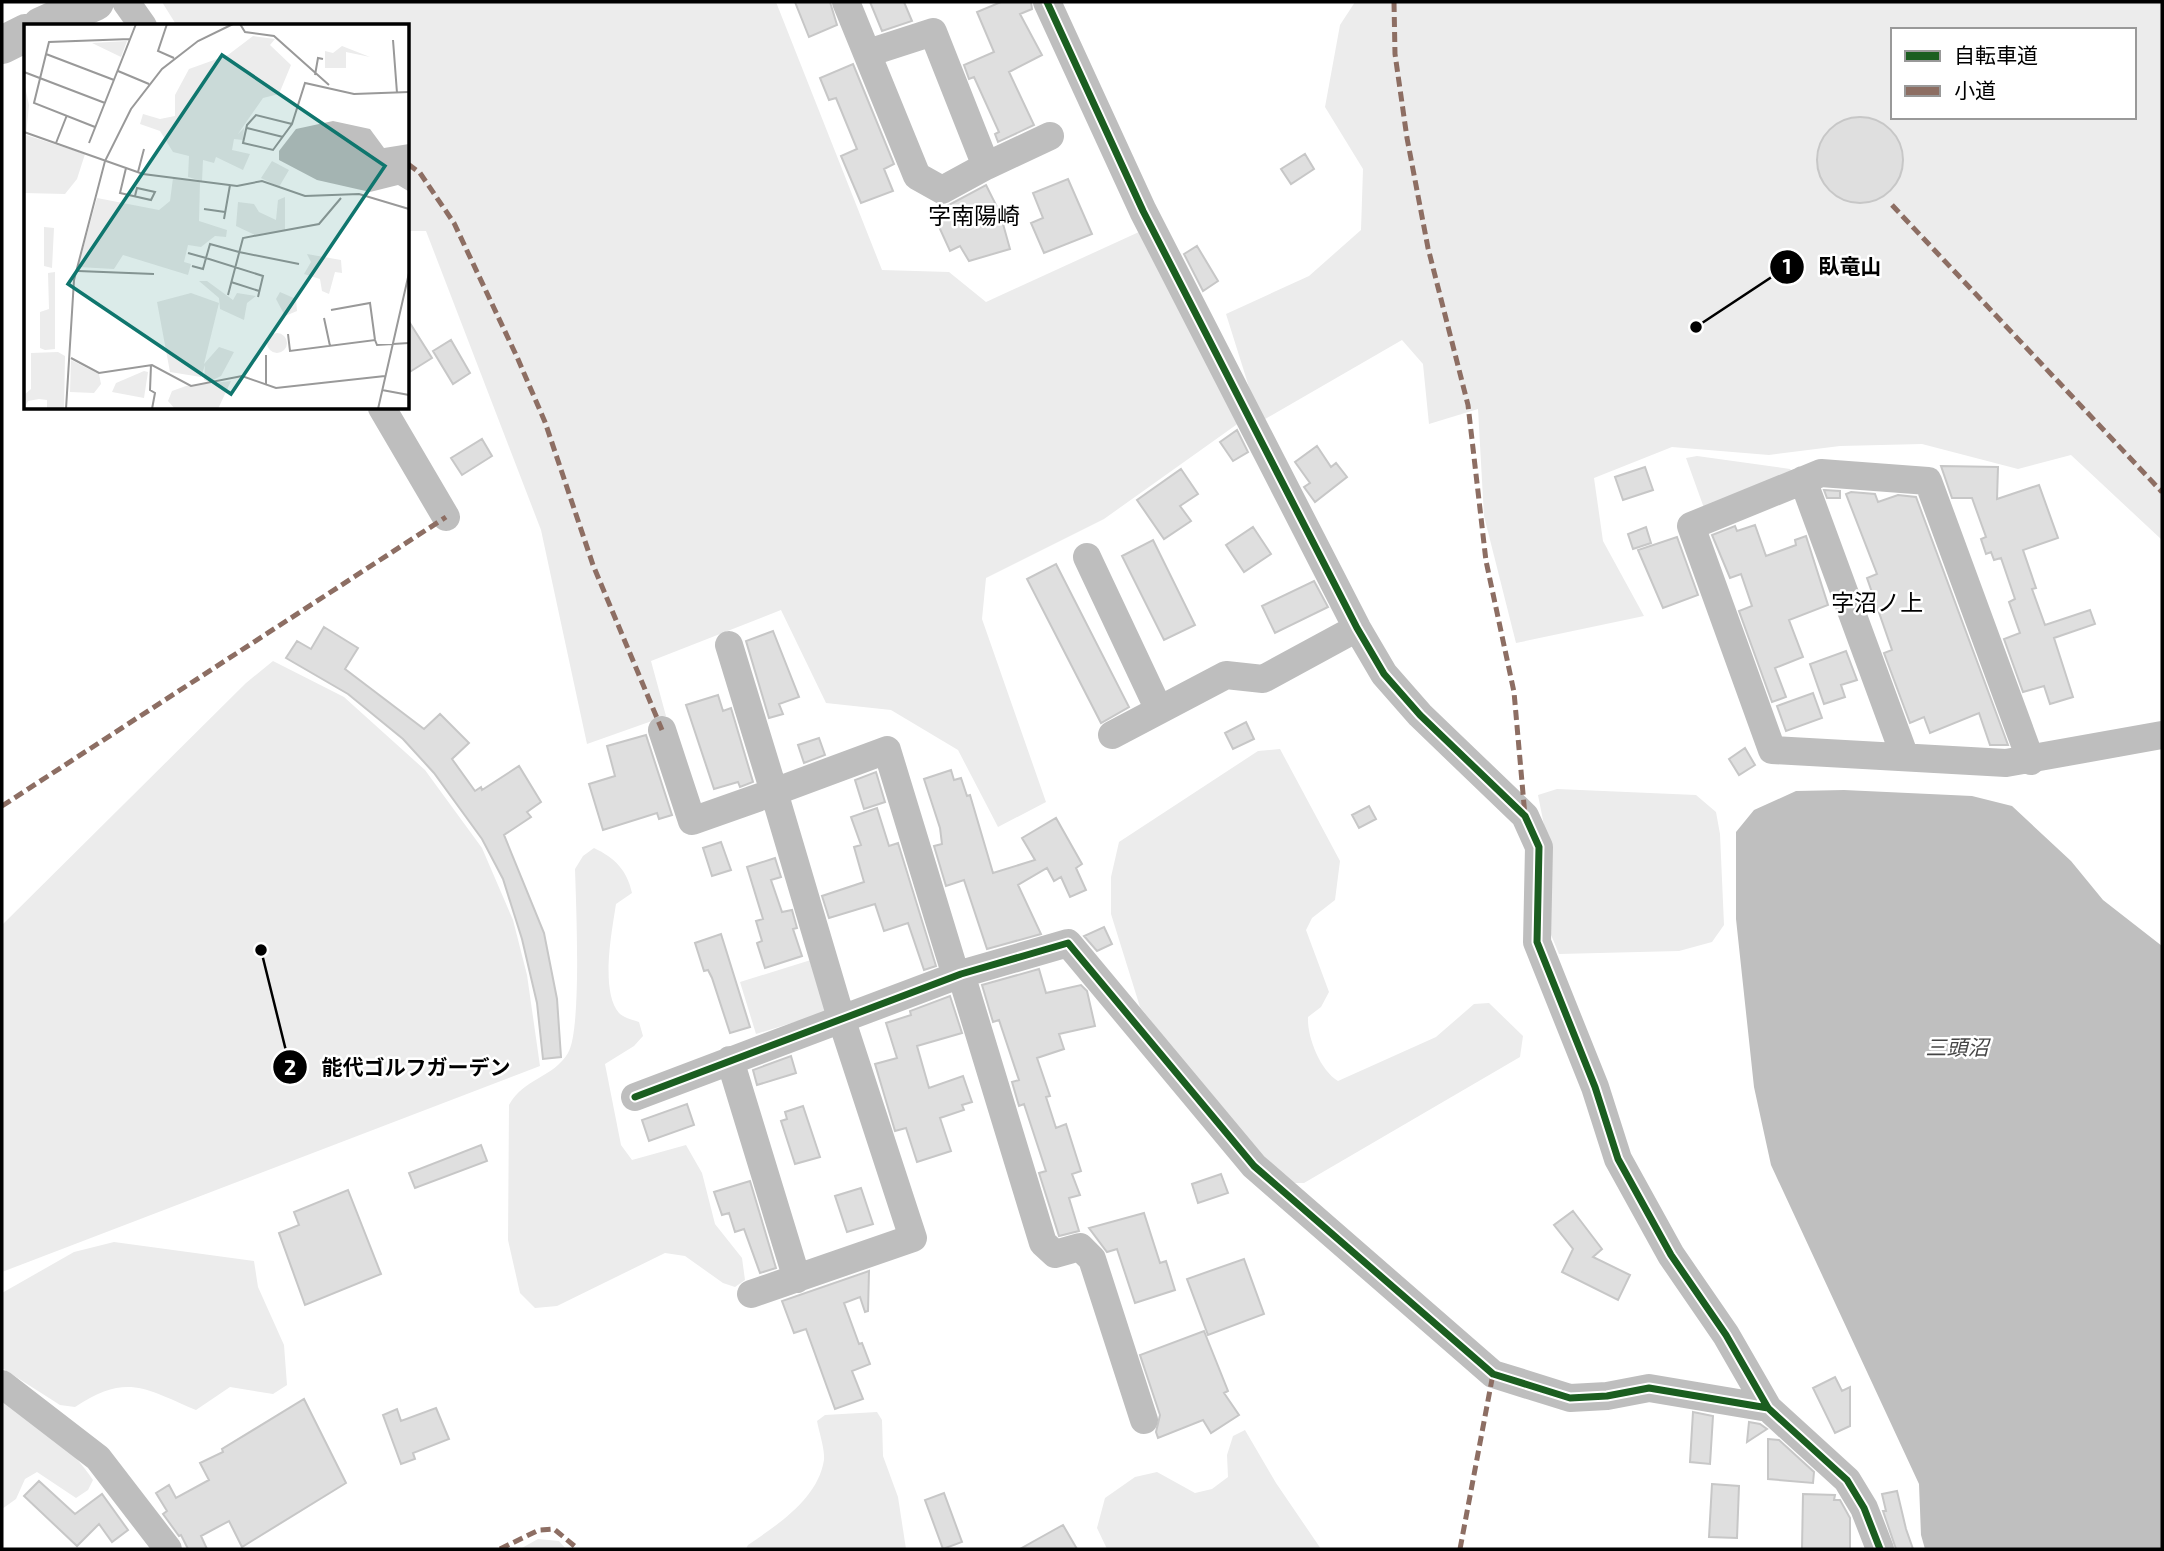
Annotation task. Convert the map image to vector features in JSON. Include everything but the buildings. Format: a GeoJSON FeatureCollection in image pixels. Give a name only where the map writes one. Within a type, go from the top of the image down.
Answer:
{"type":"FeatureCollection","features":[{"type":"Feature","properties":{"kind":"highway"},"geometry":{"type":"LineString","coordinates":[[46,24],[95,2]]}},
{"type":"Feature","properties":{"kind":"highway"},"geometry":{"type":"LineString","coordinates":[[2,46],[24,34]]}},
{"type":"Feature","properties":{"kind":"street"},"geometry":{"type":"LineString","coordinates":[[126,2],[142,24]]}},
{"type":"Feature","properties":{"kind":"street"},"geometry":{"type":"LineString","coordinates":[[846,2],[918,176],[942,190],[1050,136]]}},
{"type":"Feature","properties":{"kind":"street"},"geometry":{"type":"LineString","coordinates":[[1047,2],[1143,211],[1357,628],[1384,674],[1420,715],[1525,816],[1539,847],[1537,942],[1595,1087],[1618,1159],[1671,1255],[1726,1335],[1768,1408],[1847,1480],[1864,1508],[1880,1549]]}},
{"type":"Feature","properties":{"kind":"street"},"geometry":{"type":"LineString","coordinates":[[868,54],[933,32],[986,166]]}},
{"type":"Feature","properties":{"kind":"street"},"geometry":{"type":"LineString","coordinates":[[383,410],[446,517]]}},
{"type":"Feature","properties":{"kind":"street"},"geometry":{"type":"LineString","coordinates":[[2031,761],[1928,481],[1821,473],[1691,526],[1772,750],[2006,763],[2031,761],[2162,735]]}},
{"type":"Feature","properties":{"kind":"street"},"geometry":{"type":"LineString","coordinates":[[1803,480],[1905,757]]}},
{"type":"Feature","properties":{"kind":"street"},"geometry":{"type":"LineString","coordinates":[[1087,557],[1159,709]]}},
{"type":"Feature","properties":{"kind":"street"},"geometry":{"type":"LineString","coordinates":[[1112,735],[1226,676],[1263,679],[1357,628]]}},
{"type":"Feature","properties":{"kind":"street"},"geometry":{"type":"LineString","coordinates":[[729,645],[841,1018],[913,1238],[751,1294]]}},
{"type":"Feature","properties":{"kind":"street"},"geometry":{"type":"LineString","coordinates":[[662,730],[692,821],[887,750],[1043,1243],[1055,1254],[1080,1247],[1092,1259],[1144,1420]]}},
{"type":"Feature","properties":{"kind":"street"},"geometry":{"type":"LineString","coordinates":[[635,1097],[959,975],[1068,943],[1254,1166],[1493,1374],[1570,1398],[1607,1396],[1649,1388],[1768,1408]]}},
{"type":"Feature","properties":{"kind":"street"},"geometry":{"type":"LineString","coordinates":[[730,1060],[797,1279]]}},
{"type":"Feature","properties":{"kind":"street"},"geometry":{"type":"LineString","coordinates":[[2,1384],[98,1458],[168,1549]]}},
{"type":"Feature","properties":{"kind":"shaded area"},"geometry":{"type":"Polygon","coordinates":[[[162,2],[776,2],[882,270],[949,272],[986,302],[1152,226],[1243,420],[1104,519],[986,578],[982,619],[1046,802],[998,827],[958,750],[891,710],[826,703],[781,610],[651,661],[666,716],[587,744],[541,530],[426,231],[410,231],[410,24],[176,24],[162,2]]]}},
{"type":"Feature","properties":{"kind":"shaded area"},"geometry":{"type":"Polygon","coordinates":[[[1355,2],[2160,2],[2162,540],[2071,455],[2018,469],[1922,444],[1840,446],[1769,455],[1672,447],[1594,478],[1603,541],[1644,616],[1516,643],[1484,516],[1478,409],[1429,424],[1423,364],[1402,340],[1260,422],[1226,314],[1309,276],[1361,230],[1363,169],[1325,107],[1340,25],[1355,2]]]}},
{"type":"Feature","properties":{"kind":"shaded area"},"geometry":{"type":"Polygon","coordinates":[[[1697,456],[1790,469],[1795,475],[1704,508],[1686,458],[1697,456]]]}},
{"type":"Feature","properties":{"kind":"shaded area"},"geometry":{"type":"Polygon","coordinates":[[[273,661],[344,697],[425,770],[482,848],[513,920],[527,975],[540,1066],[2,1272],[2,925],[246,683],[273,661]]]}},
{"type":"Feature","properties":{"kind":"shaded area"},"geometry":{"type":"Polygon","coordinates":[[[1280,749],[1340,861],[1335,900],[1312,918],[1306,930],[1329,992],[1321,1007],[1308,1017],[1312,1043],[1326,1069],[1338,1081],[1436,1037],[1474,1004],[1489,1003],[1523,1036],[1520,1057],[1304,1183],[1292,1183],[1244,1138],[1140,1007],[1111,914],[1111,877],[1119,842],[1258,751],[1280,749]]]}},
{"type":"Feature","properties":{"kind":"shaded area"},"geometry":{"type":"Polygon","coordinates":[[[1557,789],[1696,795],[1716,812],[1720,834],[1724,925],[1712,942],[1679,951],[1559,954],[1547,925],[1548,845],[1538,795],[1557,789]]]}},
{"type":"Feature","properties":{"kind":"shaded area"},"geometry":{"type":"Polygon","coordinates":[[[594,848],[619,866],[632,893],[616,904],[609,960],[613,1003],[621,1015],[639,1022],[643,1036],[634,1046],[605,1064],[621,1145],[632,1160],[686,1145],[702,1173],[715,1224],[742,1258],[745,1280],[735,1287],[723,1283],[685,1256],[665,1253],[557,1306],[535,1308],[520,1293],[508,1240],[509,1105],[522,1089],[555,1068],[568,1053],[577,993],[575,869],[583,856],[594,848]]]}},
{"type":"Feature","properties":{"kind":"shaded area"},"geometry":{"type":"Polygon","coordinates":[[[814,959],[830,1011],[756,1034],[740,982],[814,959]]]}},
{"type":"Feature","properties":{"kind":"shaded area"},"geometry":{"type":"Polygon","coordinates":[[[114,1242],[254,1261],[258,1287],[284,1345],[287,1385],[273,1394],[230,1387],[196,1410],[149,1390],[122,1387],[93,1396],[75,1407],[60,1405],[2,1368],[2,1293],[74,1252],[114,1242]]]}},
{"type":"Feature","properties":{"kind":"shaded area"},"geometry":{"type":"Polygon","coordinates":[[[2,1398],[74,1456],[93,1480],[88,1490],[76,1498],[37,1472],[25,1479],[16,1499],[2,1509],[2,1398]]]}},
{"type":"Feature","properties":{"kind":"shaded area"},"geometry":{"type":"Polygon","coordinates":[[[877,1412],[882,1420],[883,1456],[898,1497],[906,1549],[746,1549],[795,1510],[814,1487],[824,1460],[817,1421],[825,1415],[877,1412]]]}},
{"type":"Feature","properties":{"kind":"shaded area"},"geometry":{"type":"Polygon","coordinates":[[[1245,1430],[1276,1483],[1321,1549],[1107,1549],[1097,1528],[1105,1498],[1135,1477],[1157,1472],[1195,1493],[1212,1489],[1228,1477],[1227,1455],[1233,1436],[1245,1430]]]}},
{"type":"Feature","properties":{"kind":"shaded area"},"geometry":{"type":"Polygon","coordinates":[[[538,1539],[559,1541],[566,1549],[520,1549],[538,1539]]]}},
{"type":"Feature","properties":{"kind":"water","name":"三頭沼"},"geometry":{"type":"Polygon","coordinates":[[[1844,790],[1972,796],[2012,806],[2071,861],[2103,900],[2162,946],[2162,1549],[1925,1549],[1921,1535],[1919,1484],[1771,1165],[1754,1087],[1736,919],[1736,832],[1754,810],[1796,791],[1844,790]]]}},
{"type":"Feature","properties":{"kind":"marked path"},"geometry":{"type":"LineString","coordinates":[[1394,2],[1395,54],[1407,138],[1428,248],[1468,405],[1486,561],[1514,692],[1525,816]]}},
{"type":"Feature","properties":{"kind":"marked path"},"geometry":{"type":"LineString","coordinates":[[410,166],[420,173],[454,223],[517,357],[545,422],[593,565],[662,730]]}},
{"type":"Feature","properties":{"kind":"marked path"},"geometry":{"type":"LineString","coordinates":[[1892,205],[2162,492]]}},
{"type":"Feature","properties":{"kind":"marked path"},"geometry":{"type":"LineString","coordinates":[[2,806],[446,517]]}},
{"type":"Feature","properties":{"kind":"marked path"},"geometry":{"type":"LineString","coordinates":[[1460,1549],[1493,1374]]}},
{"type":"Feature","properties":{"kind":"marked path"},"geometry":{"type":"LineString","coordinates":[[500,1549],[539,1530],[554,1529],[578,1549]]}},
{"type":"Feature","properties":{"kind":"cycle path"},"geometry":{"type":"LineString","coordinates":[[1047,2],[1143,211],[1357,628],[1384,674],[1420,715],[1525,816],[1539,847],[1537,942],[1595,1087],[1618,1159],[1671,1255],[1726,1335],[1768,1408],[1847,1480],[1864,1508],[1880,1549]]}},
{"type":"Feature","properties":{"kind":"cycle path"},"geometry":{"type":"LineString","coordinates":[[635,1097],[961,974],[1068,943],[1254,1166],[1493,1374],[1570,1398],[1607,1396],[1649,1388],[1768,1408]]}},
{"type":"Feature","properties":{"kind":"place","name":"臥竜山"},"geometry":{"type":"Point","coordinates":[1696,327]}},
{"type":"Feature","properties":{"kind":"place","name":"能代ゴルフガーデン"},"geometry":{"type":"Point","coordinates":[261,950]}},
{"type":"Feature","properties":{"kind":"district","name":"字南陽崎"},"geometry":{"type":"Point","coordinates":[974,215]}},
{"type":"Feature","properties":{"kind":"district","name":"字沼ノ上"},"geometry":{"type":"Point","coordinates":[1877,602]}}]}
